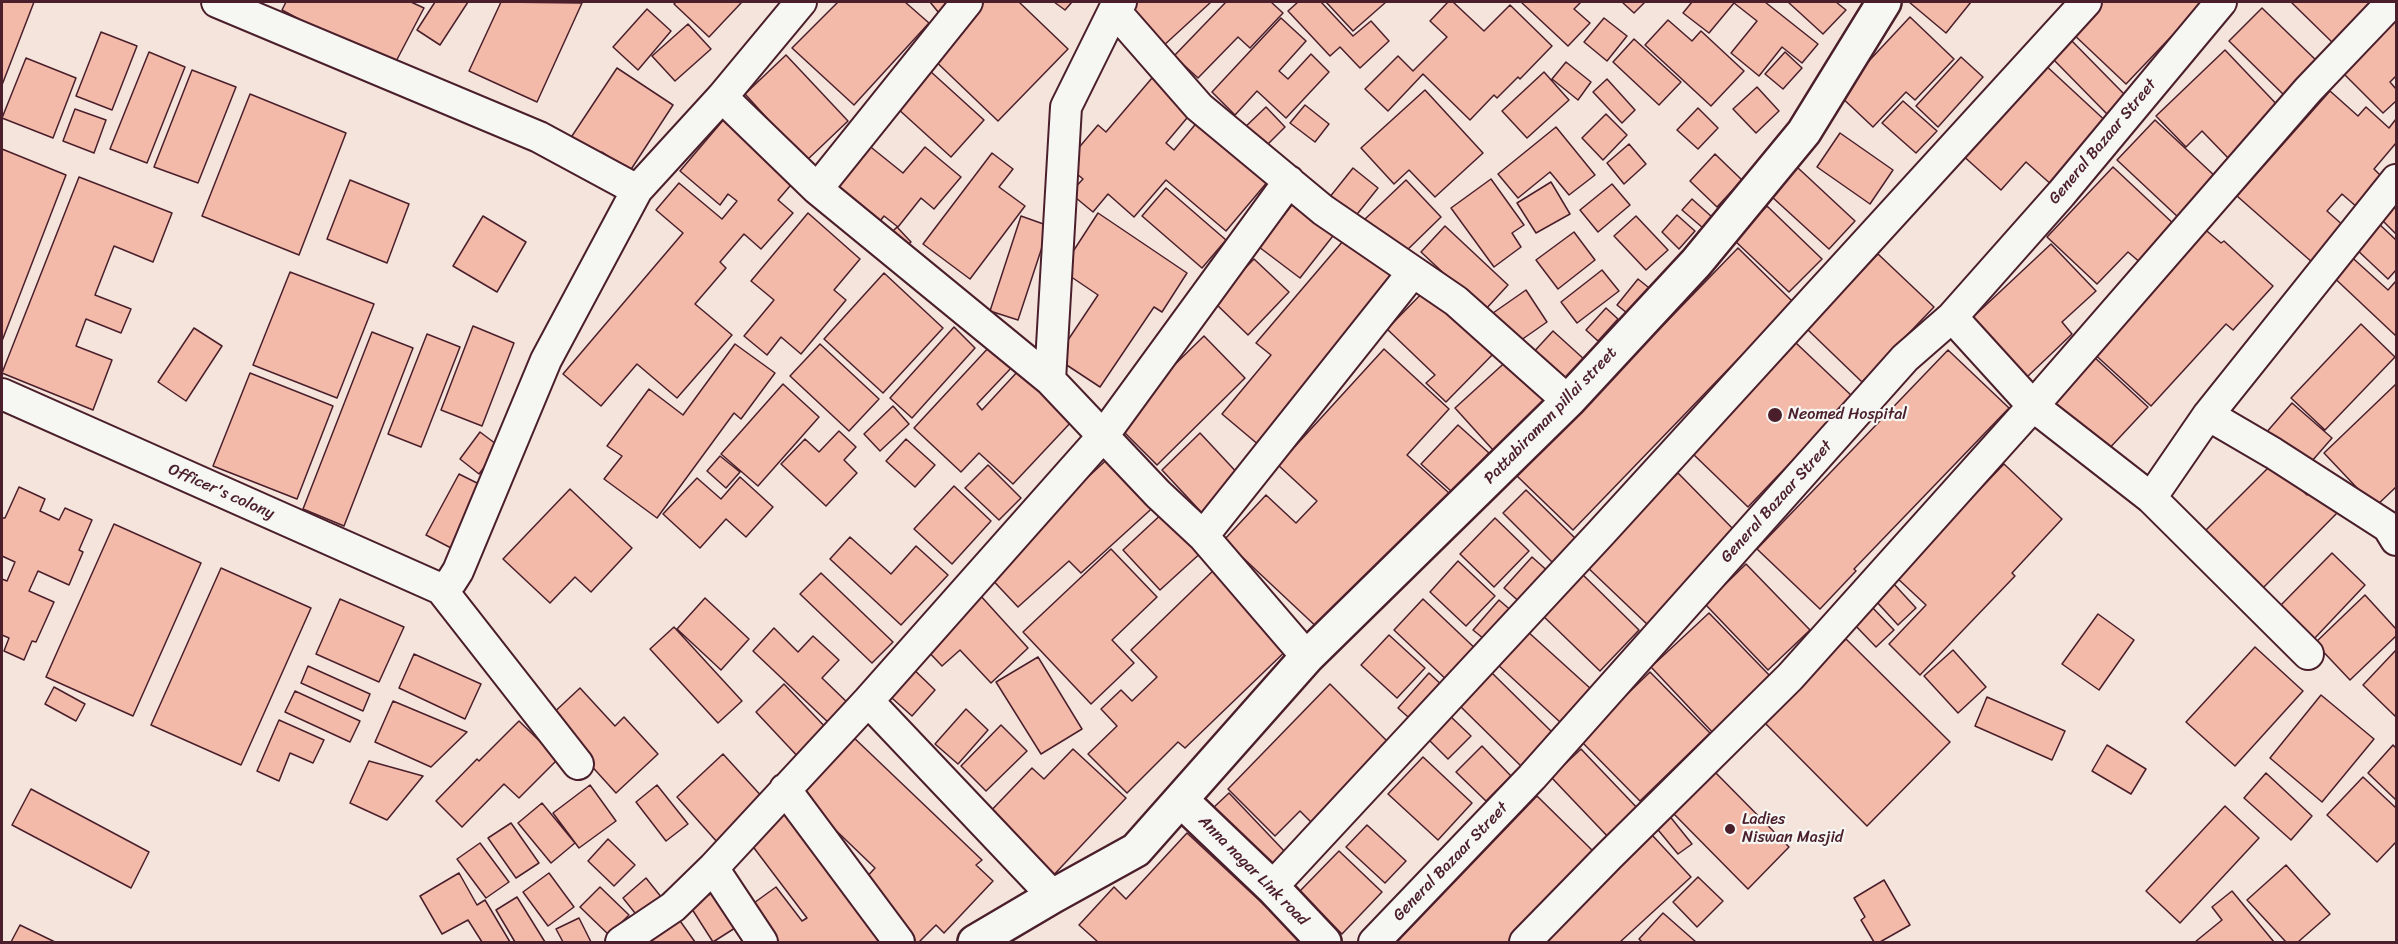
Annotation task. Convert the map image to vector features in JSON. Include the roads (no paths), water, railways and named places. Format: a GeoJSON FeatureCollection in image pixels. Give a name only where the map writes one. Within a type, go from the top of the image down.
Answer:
{"type":"FeatureCollection","features":[{"type":"Feature","properties":{"kind":"street"},"geometry":{"type":"LineString","coordinates":[[217,2],[538,137],[637,190]]}},
{"type":"Feature","properties":{"kind":"street"},"geometry":{"type":"LineString","coordinates":[[578,764],[441,589],[451,582],[458,571],[546,360],[637,190],[722,97],[801,2]]}},
{"type":"Feature","properties":{"kind":"street"},"geometry":{"type":"LineString","coordinates":[[817,189],[967,2]]}},
{"type":"Feature","properties":{"kind":"street","name":"Pattabiraman pillai street"},"geometry":{"type":"LineString","coordinates":[[975,942],[1136,850],[1308,657],[1568,401],[1696,263],[1804,132],[1884,2]]}},
{"type":"Feature","properties":{"kind":"street"},"geometry":{"type":"LineString","coordinates":[[1272,887],[1600,534],[2086,2]]}},
{"type":"Feature","properties":{"kind":"street","name":"General Bazaar Street"},"geometry":{"type":"LineString","coordinates":[[1374,942],[1532,777],[1905,358],[1952,317],[2061,194],[2221,2]]}},
{"type":"Feature","properties":{"kind":"street"},"geometry":{"type":"LineString","coordinates":[[1525,942],[1790,677],[2033,406],[2256,149],[2392,2]]}},
{"type":"Feature","properties":{"kind":"street"},"geometry":{"type":"LineString","coordinates":[[1050,380],[1066,107],[1118,6],[1199,107],[1323,210],[1456,302],[1568,401]]}},
{"type":"Feature","properties":{"kind":"street"},"geometry":{"type":"LineString","coordinates":[[722,97],[817,189],[1050,380],[1158,494],[1203,536],[1308,657]]}},
{"type":"Feature","properties":{"kind":"street"},"geometry":{"type":"LineString","coordinates":[[2151,498],[2208,414],[2397,180]]}},
{"type":"Feature","properties":{"kind":"street"},"geometry":{"type":"LineString","coordinates":[[621,942],[673,907],[713,868],[868,701],[1103,436],[1289,181]]}},
{"type":"Feature","properties":{"kind":"street"},"geometry":{"type":"LineString","coordinates":[[1203,536],[1413,272]]}},
{"type":"Feature","properties":{"kind":"street"},"geometry":{"type":"LineString","coordinates":[[1952,317],[2033,406],[2151,498],[2308,654]]}},
{"type":"Feature","properties":{"kind":"street","name":"Officer's colony"},"geometry":{"type":"LineString","coordinates":[[2,394],[441,589]]}},
{"type":"Feature","properties":{"kind":"street"},"geometry":{"type":"LineString","coordinates":[[2208,414],[2394,529]]}},
{"type":"Feature","properties":{"kind":"street"},"geometry":{"type":"LineString","coordinates":[[868,701],[1053,896]]}},
{"type":"Feature","properties":{"kind":"street"},"geometry":{"type":"LineString","coordinates":[[785,789],[899,942]]}},
{"type":"Feature","properties":{"kind":"street","name":"Anna nagar Link road"},"geometry":{"type":"LineString","coordinates":[[1182,801],[1272,887],[1324,942]]}},
{"type":"Feature","properties":{"kind":"street"},"geometry":{"type":"LineString","coordinates":[[713,868],[762,942]]}},
{"type":"Feature","properties":{"kind":"place","name":"Neomed Hospital"},"geometry":{"type":"Point","coordinates":[1775,415]}},
{"type":"Feature","properties":{"kind":"place","name":"Ladies Niswan Masjid"},"geometry":{"type":"Point","coordinates":[1730,829]}}]}
